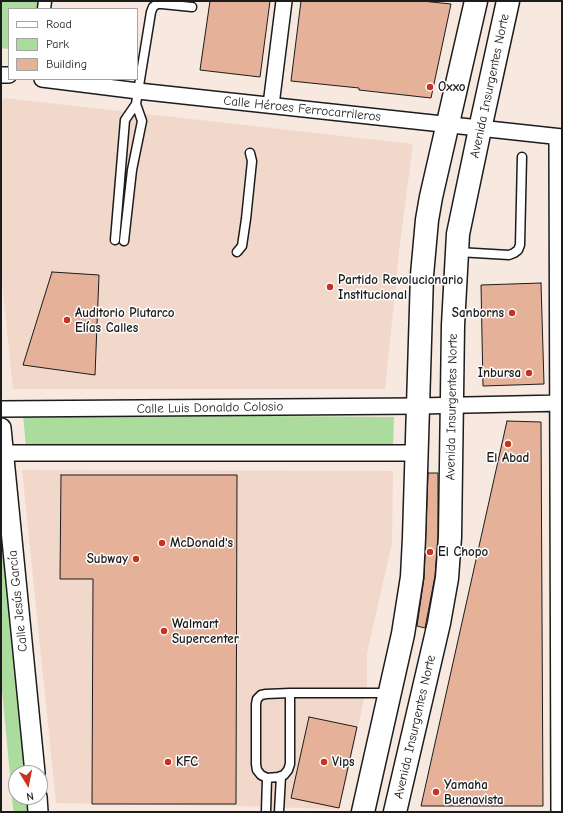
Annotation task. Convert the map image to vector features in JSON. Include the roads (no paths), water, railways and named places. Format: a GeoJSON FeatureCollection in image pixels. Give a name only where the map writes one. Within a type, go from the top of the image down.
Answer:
{"type":"FeatureCollection","features":[{"type":"Feature","properties":{"kind":"main road"},"geometry":{"type":"LineString","coordinates":[[363,812],[390,693],[412,577],[424,248],[431,197],[476,1]]}},
{"type":"Feature","properties":{"kind":"main road","name":"Avenida Insurgentes Norte"},"geometry":{"type":"LineString","coordinates":[[395,812],[439,623],[446,578],[450,531],[456,252],[461,216],[508,1]]}},
{"type":"Feature","properties":{"kind":"street"},"geometry":{"type":"LineString","coordinates":[[272,105],[284,1]]}},
{"type":"Feature","properties":{"kind":"street","name":"Calle Héroes Ferrocarrileros"},"geometry":{"type":"LineString","coordinates":[[47,80],[137,98],[272,105],[447,126],[560,137]]}},
{"type":"Feature","properties":{"kind":"street"},"geometry":{"type":"LineString","coordinates":[[559,812],[560,137]]}},
{"type":"Feature","properties":{"kind":"street","name":"Calle Luis Donaldo Colosio"},"geometry":{"type":"LineString","coordinates":[[1,409],[418,406],[560,403]]}},
{"type":"Feature","properties":{"kind":"street","name":"Calle Jesús García"},"geometry":{"type":"LineString","coordinates":[[1,428],[2,452],[34,765]]}},
{"type":"Feature","properties":{"kind":"street"},"geometry":{"type":"LineString","coordinates":[[2,452],[416,453]]}},
{"type":"Feature","properties":{"kind":"lane"},"geometry":{"type":"LineString","coordinates":[[114,240],[125,120],[137,98],[151,12],[153,7],[157,4],[192,6]]}},
{"type":"Feature","properties":{"kind":"lane"},"geometry":{"type":"LineString","coordinates":[[124,241],[132,170],[142,121],[137,98]]}},
{"type":"Feature","properties":{"kind":"lane"},"geometry":{"type":"LineString","coordinates":[[237,252],[242,246],[246,219],[252,161],[250,153]]}},
{"type":"Feature","properties":{"kind":"lane"},"geometry":{"type":"LineString","coordinates":[[456,252],[509,255],[518,250],[520,245],[522,157]]}},
{"type":"Feature","properties":{"kind":"lane"},"geometry":{"type":"LineString","coordinates":[[290,693],[290,764],[284,775],[267,778],[261,775],[257,770],[256,764],[256,704],[257,699],[261,695],[290,693],[390,693]]}},
{"type":"Feature","properties":{"kind":"lane"},"geometry":{"type":"LineString","coordinates":[[279,812],[281,776]]}},
{"type":"Feature","properties":{"kind":"lane"},"geometry":{"type":"LineString","coordinates":[[266,812],[267,778]]}},
{"type":"Feature","properties":{"kind":"place","name":"Oxxo"},"geometry":{"type":"Point","coordinates":[430,87]}},
{"type":"Feature","properties":{"kind":"place","name":"Partido Revolucionario Institucional"},"geometry":{"type":"Point","coordinates":[330,287]}},
{"type":"Feature","properties":{"kind":"place","name":"Sanborns"},"geometry":{"type":"Point","coordinates":[512,313]}},
{"type":"Feature","properties":{"kind":"place","name":"Auditorio Plutarco Elías Calles"},"geometry":{"type":"Point","coordinates":[67,320]}},
{"type":"Feature","properties":{"kind":"place","name":"Inbursa"},"geometry":{"type":"Point","coordinates":[529,373]}},
{"type":"Feature","properties":{"kind":"place","name":"El Abad"},"geometry":{"type":"Point","coordinates":[508,444]}},
{"type":"Feature","properties":{"kind":"place","name":"McDonald's"},"geometry":{"type":"Point","coordinates":[162,543]}},
{"type":"Feature","properties":{"kind":"place","name":"El Chopo"},"geometry":{"type":"Point","coordinates":[430,552]}},
{"type":"Feature","properties":{"kind":"place","name":"Subway"},"geometry":{"type":"Point","coordinates":[136,559]}},
{"type":"Feature","properties":{"kind":"place","name":"Walmart Supercenter"},"geometry":{"type":"Point","coordinates":[164,631]}},
{"type":"Feature","properties":{"kind":"place","name":"KFC"},"geometry":{"type":"Point","coordinates":[168,762]}},
{"type":"Feature","properties":{"kind":"place","name":"Vips"},"geometry":{"type":"Point","coordinates":[324,762]}},
{"type":"Feature","properties":{"kind":"place","name":"Yamaha Buenavista"},"geometry":{"type":"Point","coordinates":[436,792]}}]}
